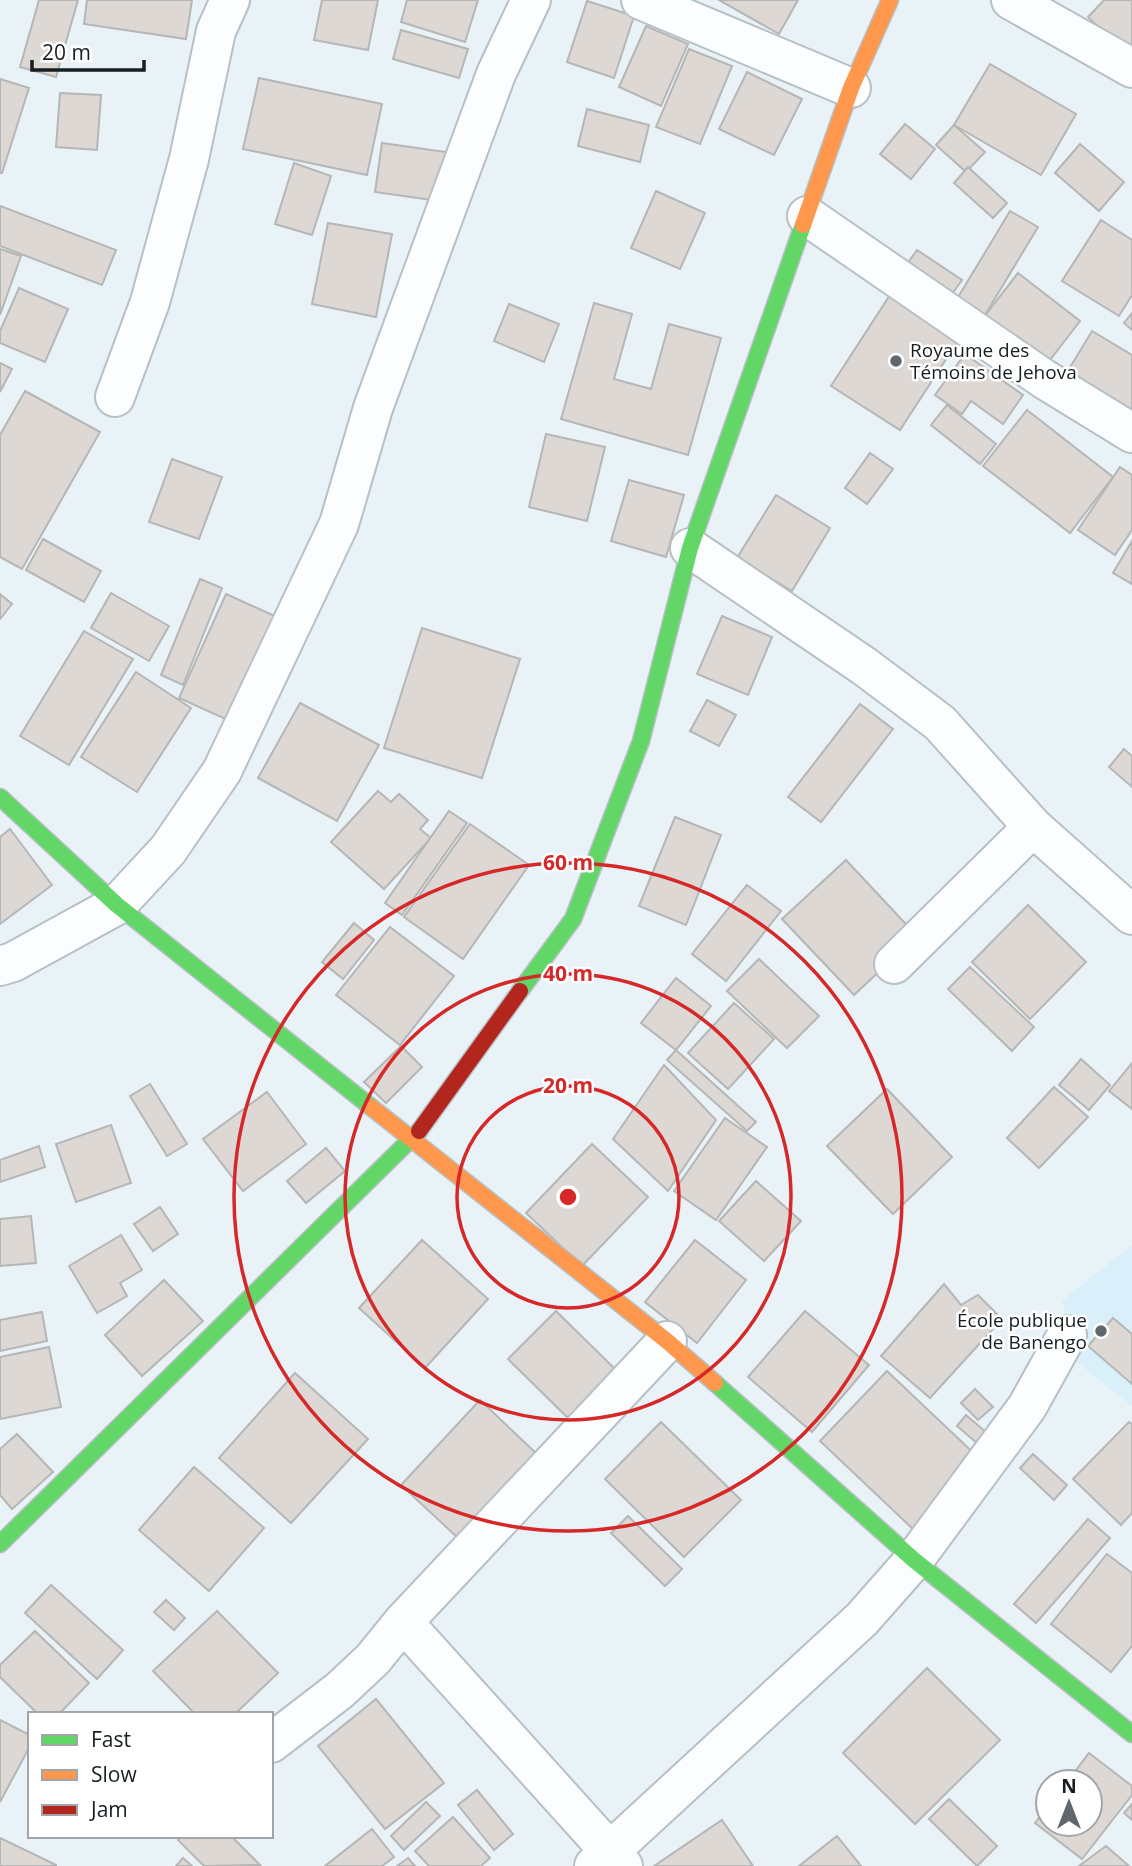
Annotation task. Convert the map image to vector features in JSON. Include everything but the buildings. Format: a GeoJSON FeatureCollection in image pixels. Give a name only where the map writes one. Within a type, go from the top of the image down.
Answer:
{"type":"FeatureCollection","features":[{"type":"Feature","properties":{"kind":"street"},"geometry":{"type":"LineString","coordinates":[[115,397],[150,302],[189,159],[216,31],[230,0]]}},
{"type":"Feature","properties":{"kind":"street"},"geometry":{"type":"LineString","coordinates":[[0,966],[13,962],[117,905],[168,850],[222,771],[339,524],[373,408],[496,74],[531,0]]}},
{"type":"Feature","properties":{"kind":"street"},"geometry":{"type":"LineString","coordinates":[[641,0],[851,88]]}},
{"type":"Feature","properties":{"kind":"street"},"geometry":{"type":"LineString","coordinates":[[0,1544],[414,1139],[573,919],[641,741],[690,548],[851,88],[890,0]]}},
{"type":"Feature","properties":{"kind":"street"},"geometry":{"type":"LineString","coordinates":[[1011,0],[1132,68]]}},
{"type":"Feature","properties":{"kind":"street"},"geometry":{"type":"LineString","coordinates":[[807,216],[1044,379],[1132,433]]}},
{"type":"Feature","properties":{"kind":"street"},"geometry":{"type":"LineString","coordinates":[[690,548],[864,666],[940,723],[1033,827],[1132,915]]}},
{"type":"Feature","properties":{"kind":"street"},"geometry":{"type":"LineString","coordinates":[[0,797],[117,905],[667,1341],[914,1560],[1132,1734]]}},
{"type":"Feature","properties":{"kind":"street"},"geometry":{"type":"LineString","coordinates":[[894,964],[1033,827]]}},
{"type":"Feature","properties":{"kind":"street"},"geometry":{"type":"LineString","coordinates":[[403,1622],[609,1861],[862,1619],[914,1560],[1027,1407],[1067,1335]]}},
{"type":"Feature","properties":{"kind":"street"},"geometry":{"type":"LineString","coordinates":[[273,1742],[373,1659],[403,1622],[667,1341]]}},
{"type":"Feature","properties":{"kind":"shaded area","name":"École publique de Banengo"},"geometry":{"type":"Polygon","coordinates":[[[1132,1245],[1132,1406],[1077,1362],[1062,1301],[1132,1245]]]}},
{"type":"Feature","properties":{"kind":"traffic: fast"},"geometry":{"type":"LineString","coordinates":[[520,991],[573,919],[641,741],[690,548],[803,225]]}},
{"type":"Feature","properties":{"kind":"traffic: fast"},"geometry":{"type":"LineString","coordinates":[[0,797],[117,905],[371,1107]]}},
{"type":"Feature","properties":{"kind":"traffic: fast"},"geometry":{"type":"LineString","coordinates":[[0,1544],[419,1131]]}},
{"type":"Feature","properties":{"kind":"traffic: fast"},"geometry":{"type":"LineString","coordinates":[[715,1383],[914,1560],[1132,1734]]}},
{"type":"Feature","properties":{"kind":"traffic: slow"},"geometry":{"type":"LineString","coordinates":[[803,225],[851,88],[890,0]]}},
{"type":"Feature","properties":{"kind":"traffic: slow"},"geometry":{"type":"LineString","coordinates":[[371,1107],[667,1341],[715,1383]]}},
{"type":"Feature","properties":{"kind":"traffic: jam"},"geometry":{"type":"LineString","coordinates":[[419,1131],[520,991]]}},
{"type":"Feature","properties":{"kind":"place","name":"Royaume des Témoins de Jehova"},"geometry":{"type":"Point","coordinates":[896,361]}},
{"type":"Feature","properties":{"kind":"place","name":"École publique de Banengo"},"geometry":{"type":"Point","coordinates":[1101,1331]}}]}
